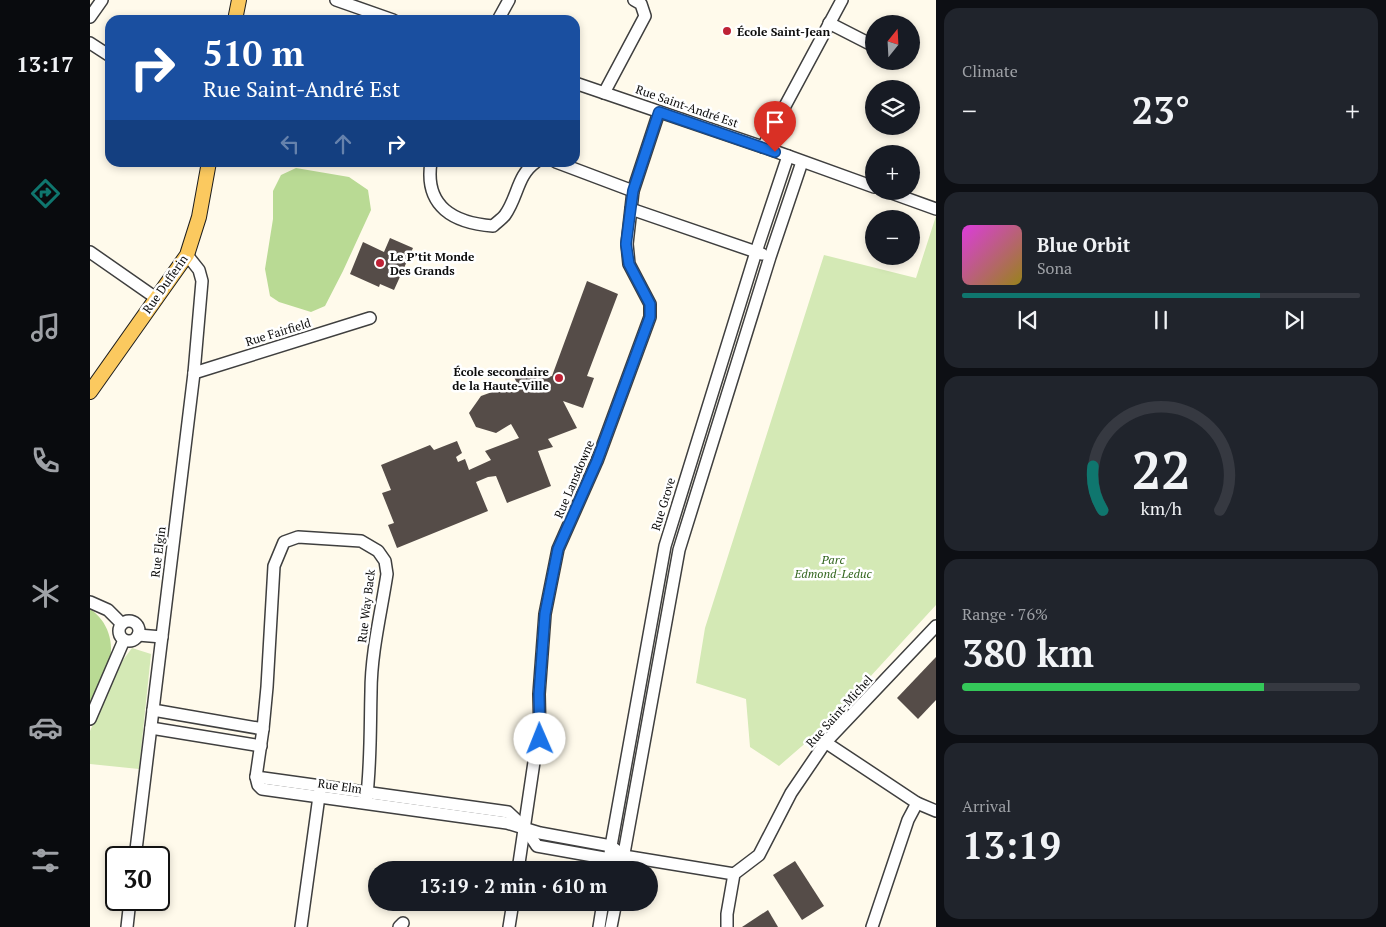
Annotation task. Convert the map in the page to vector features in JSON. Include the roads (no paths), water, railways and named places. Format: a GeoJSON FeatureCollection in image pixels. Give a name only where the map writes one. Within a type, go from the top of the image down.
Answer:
{"type":"FeatureCollection","features":[{"type":"Feature","properties":{"kind":"main road"},"geometry":{"type":"LineString","coordinates":[[236,15],[239,0]]}},
{"type":"Feature","properties":{"kind":"main road","name":"Rue Dufferin"},"geometry":{"type":"LineString","coordinates":[[90,392],[187,255],[200,217],[208,167]]}},
{"type":"Feature","properties":{"kind":"street"},"geometry":{"type":"LineString","coordinates":[[90,17],[102,0]]}},
{"type":"Feature","properties":{"kind":"street"},"geometry":{"type":"LineString","coordinates":[[336,0],[360,4],[383,15]]}},
{"type":"Feature","properties":{"kind":"street"},"geometry":{"type":"LineString","coordinates":[[501,15],[509,0]]}},
{"type":"Feature","properties":{"kind":"street"},"geometry":{"type":"LineString","coordinates":[[604,93],[645,16],[641,4],[634,0]]}},
{"type":"Feature","properties":{"kind":"street"},"geometry":{"type":"LineString","coordinates":[[763,147],[842,0]]}},
{"type":"Feature","properties":{"kind":"street"},"geometry":{"type":"LineString","coordinates":[[829,23],[865,41]]}},
{"type":"Feature","properties":{"kind":"street"},"geometry":{"type":"LineString","coordinates":[[90,43],[105,53]]}},
{"type":"Feature","properties":{"kind":"street","name":"Rue Saint-André Est"},"geometry":{"type":"LineString","coordinates":[[580,85],[865,184]]}},
{"type":"Feature","properties":{"kind":"street","name":"Rue Lansdowne"},"geometry":{"type":"LineString","coordinates":[[520,861],[534,762],[540,739],[539,694],[545,614],[558,549],[597,461],[650,317],[650,304],[629,264],[626,244],[633,191],[659,112]]}},
{"type":"Feature","properties":{"kind":"street","name":"Rue Grove"},"geometry":{"type":"LineString","coordinates":[[609,861],[665,546],[756,252],[788,156]]}},
{"type":"Feature","properties":{"kind":"street"},"geometry":{"type":"LineString","coordinates":[[623,861],[678,550],[770,257],[802,162]]}},
{"type":"Feature","properties":{"kind":"street"},"geometry":{"type":"LineString","coordinates":[[431,167],[430,185],[437,204],[454,216],[479,224],[493,226],[504,216],[513,202],[528,167]]}},
{"type":"Feature","properties":{"kind":"street"},"geometry":{"type":"LineString","coordinates":[[569,167],[633,191]]}},
{"type":"Feature","properties":{"kind":"street"},"geometry":{"type":"LineString","coordinates":[[911,200],[936,209]]}},
{"type":"Feature","properties":{"kind":"street"},"geometry":{"type":"LineString","coordinates":[[631,209],[770,257]]}},
{"type":"Feature","properties":{"kind":"street"},"geometry":{"type":"LineString","coordinates":[[90,252],[156,298]]}},
{"type":"Feature","properties":{"kind":"street","name":"Rue Elgin"},"geometry":{"type":"LineString","coordinates":[[136,846],[194,373],[202,281],[199,270],[187,255]]}},
{"type":"Feature","properties":{"kind":"street","name":"Rue Fairfield"},"geometry":{"type":"LineString","coordinates":[[194,373],[370,318]]}},
{"type":"Feature","properties":{"kind":"street","name":"Rue Way Back"},"geometry":{"type":"LineString","coordinates":[[263,729],[274,566],[284,542],[298,536],[361,541],[378,551],[385,561],[386,574],[370,691],[371,740],[366,798]]}},
{"type":"Feature","properties":{"kind":"street"},"geometry":{"type":"LineString","coordinates":[[90,602],[108,610],[122,624]]}},
{"type":"Feature","properties":{"kind":"street"},"geometry":{"type":"LineString","coordinates":[[130,622],[138,629],[138,635],[132,641],[124,640],[119,634],[122,624],[130,622]]}},
{"type":"Feature","properties":{"kind":"street","name":"Rue Saint-Michel"},"geometry":{"type":"LineString","coordinates":[[734,874],[759,855],[791,792],[822,740],[936,626]]}},
{"type":"Feature","properties":{"kind":"street"},"geometry":{"type":"LineString","coordinates":[[138,635],[162,637]]}},
{"type":"Feature","properties":{"kind":"street"},"geometry":{"type":"LineString","coordinates":[[90,719],[124,640]]}},
{"type":"Feature","properties":{"kind":"street"},"geometry":{"type":"LineString","coordinates":[[153,710],[263,729]]}},
{"type":"Feature","properties":{"kind":"street"},"geometry":{"type":"LineString","coordinates":[[215,738],[217,722]]}},
{"type":"Feature","properties":{"kind":"street"},"geometry":{"type":"LineString","coordinates":[[151,728],[261,746]]}},
{"type":"Feature","properties":{"kind":"street","name":"Rue Elm"},"geometry":{"type":"LineString","coordinates":[[263,729],[256,777],[258,786],[262,789],[320,791],[428,806],[507,823],[540,833],[611,846],[624,856],[734,874]]}},
{"type":"Feature","properties":{"kind":"street"},"geometry":{"type":"LineString","coordinates":[[822,740],[917,803],[936,811]]}},
{"type":"Feature","properties":{"kind":"street"},"geometry":{"type":"LineString","coordinates":[[304,927],[320,791]]}},
{"type":"Feature","properties":{"kind":"street"},"geometry":{"type":"LineString","coordinates":[[872,927],[908,820],[917,803]]}},
{"type":"Feature","properties":{"kind":"street","name":"Rue Elm"},"geometry":{"type":"LineString","coordinates":[[525,828],[537,846],[594,861]]}},
{"type":"Feature","properties":{"kind":"street","name":"Rue Elm"},"geometry":{"type":"LineString","coordinates":[[616,861],[624,856]]}},
{"type":"Feature","properties":{"kind":"street"},"geometry":{"type":"LineString","coordinates":[[727,927],[727,914],[734,874]]}},
{"type":"Feature","properties":{"kind":"street"},"geometry":{"type":"LineString","coordinates":[[127,927],[129,911]]}},
{"type":"Feature","properties":{"kind":"street"},"geometry":{"type":"LineString","coordinates":[[509,927],[512,911]]}},
{"type":"Feature","properties":{"kind":"street"},"geometry":{"type":"LineString","coordinates":[[599,927],[602,911]]}},
{"type":"Feature","properties":{"kind":"street"},"geometry":{"type":"LineString","coordinates":[[612,927],[615,911]]}},
{"type":"Feature","properties":{"kind":"place","name":"École Saint-Jean"},"geometry":{"type":"Point","coordinates":[727,31]}},
{"type":"Feature","properties":{"kind":"place","name":"Le P’tit Monde Des Grands"},"geometry":{"type":"Point","coordinates":[380,263]}},
{"type":"Feature","properties":{"kind":"place","name":"École secondaire de la Haute-Ville"},"geometry":{"type":"Point","coordinates":[559,378]}},
{"type":"Feature","properties":{"kind":"park label","name":"Parc Edmond-Leduc"},"geometry":{"type":"Point","coordinates":[833,566]}}]}
